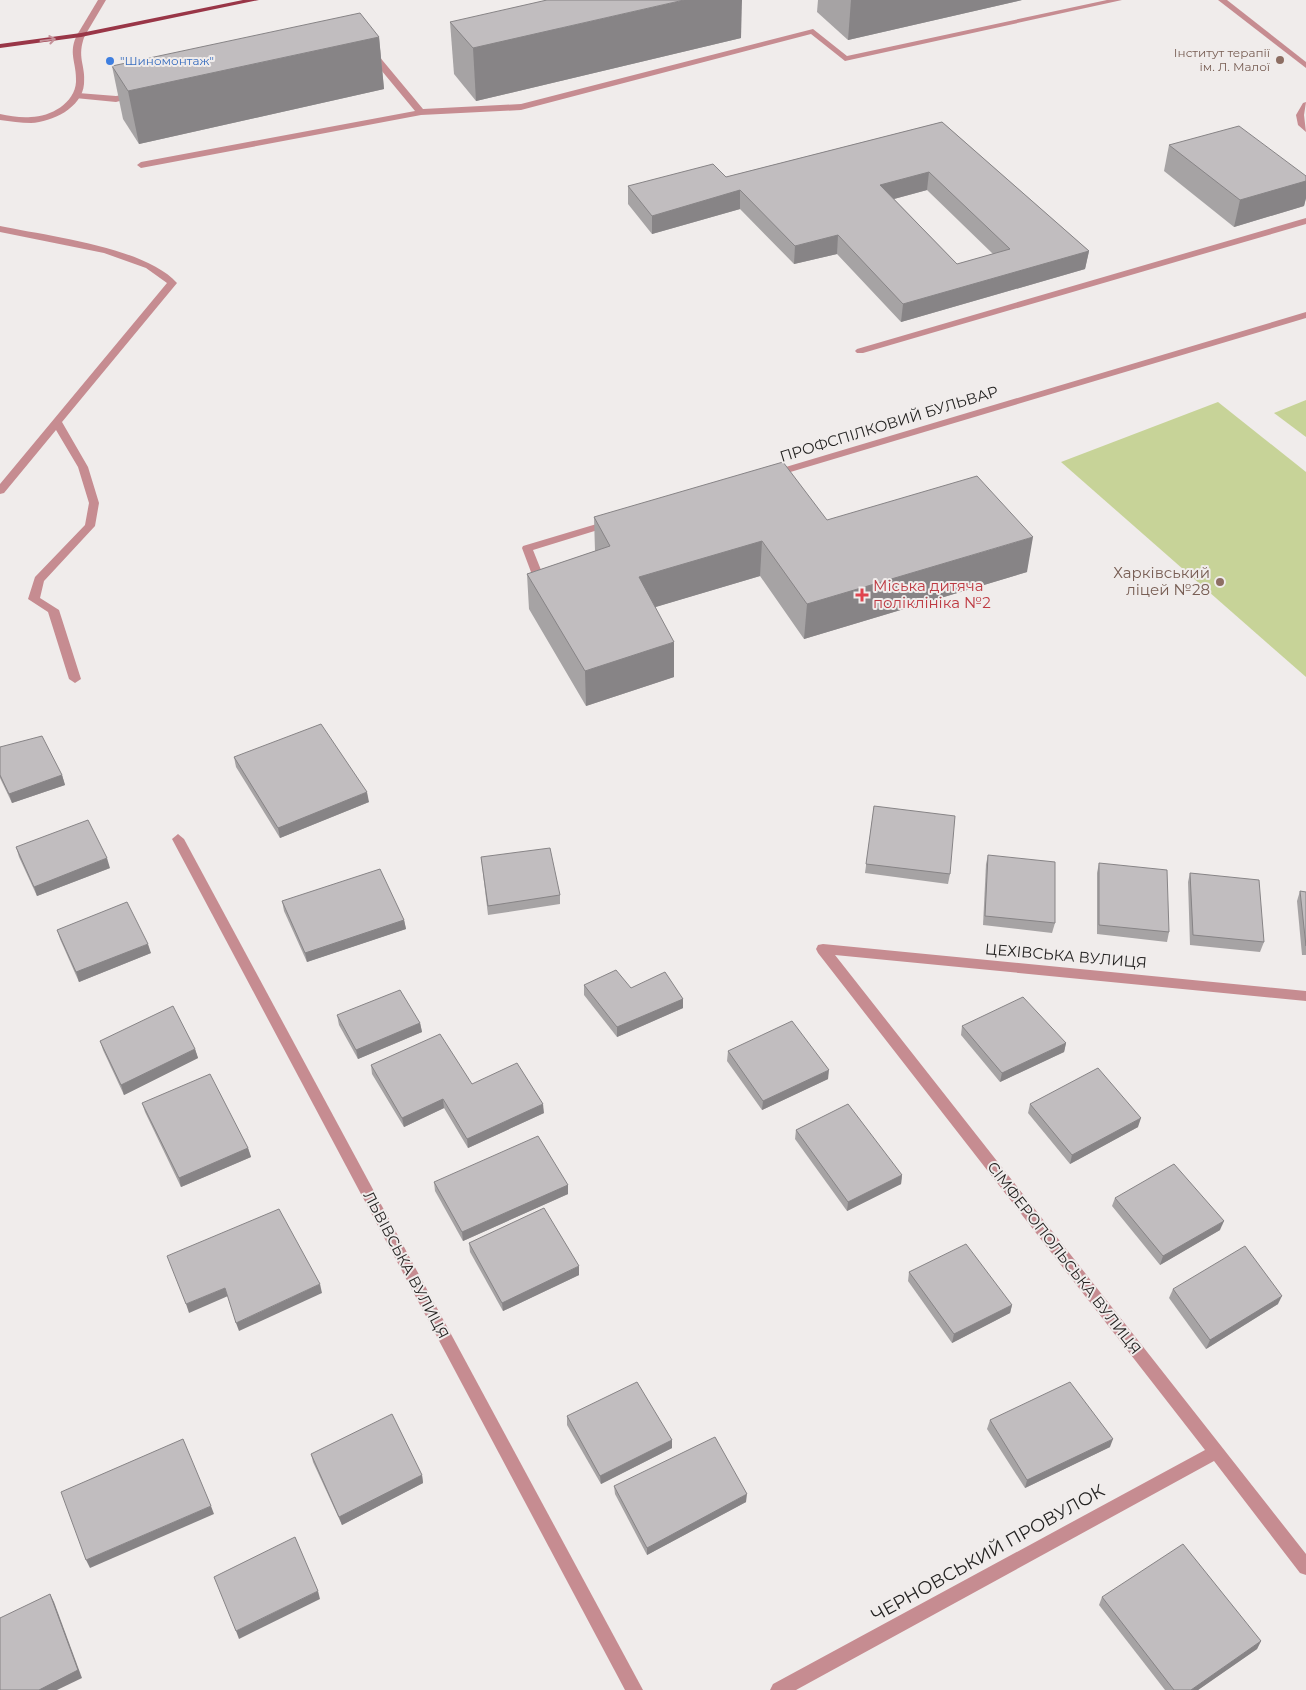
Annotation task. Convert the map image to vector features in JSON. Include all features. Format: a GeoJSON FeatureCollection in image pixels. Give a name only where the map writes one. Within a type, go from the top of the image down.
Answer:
{"type":"FeatureCollection","features":[{"type":"Feature","properties":{"kind":"main road"},"geometry":{"type":"LineString","coordinates":[[0,46],[81,35],[255,0]]}},
{"type":"Feature","properties":{"kind":"street"},"geometry":{"type":"LineString","coordinates":[[0,117],[33,120],[66,108],[78,96],[80,83],[74,50],[102,0]]}},
{"type":"Feature","properties":{"kind":"street"},"geometry":{"type":"LineString","coordinates":[[141,165],[421,112],[521,107],[813,31],[845,59],[1118,0]]}},
{"type":"Feature","properties":{"kind":"street"},"geometry":{"type":"LineString","coordinates":[[1222,0],[1306,66]]}},
{"type":"Feature","properties":{"kind":"street"},"geometry":{"type":"LineString","coordinates":[[364,46],[374,54],[421,112]]}},
{"type":"Feature","properties":{"kind":"street"},"geometry":{"type":"LineString","coordinates":[[78,96],[116,99],[142,95]]}},
{"type":"Feature","properties":{"kind":"street"},"geometry":{"type":"LineString","coordinates":[[1306,105],[1300,115],[1302,125],[1306,128]]}},
{"type":"Feature","properties":{"kind":"street"},"geometry":{"type":"LineString","coordinates":[[860,350],[1306,221]]}},
{"type":"Feature","properties":{"kind":"street"},"geometry":{"type":"LineString","coordinates":[[0,491],[172,283],[149,266],[106,250],[1,234]]}},
{"type":"Feature","properties":{"kind":"street","name":"ПРОФСПІЛКОВИЙ БУЛЬВАР"},"geometry":{"type":"LineString","coordinates":[[765,476],[1306,315]]}},
{"type":"Feature","properties":{"kind":"street"},"geometry":{"type":"LineString","coordinates":[[57,422],[83,467],[94,502],[90,526],[39,580],[34,599],[54,610],[75,679]]}},
{"type":"Feature","properties":{"kind":"street"},"geometry":{"type":"LineString","coordinates":[[543,592],[526,548],[618,520]]}},
{"type":"Feature","properties":{"kind":"street","name":"ЛЬВІВСЬКА ВУЛИЦЯ"},"geometry":{"type":"LineString","coordinates":[[178,839],[634,1690]]}},
{"type":"Feature","properties":{"kind":"street","name":"ЦЕХІВСЬКА ВУЛИЦЯ"},"geometry":{"type":"LineString","coordinates":[[823,949],[1306,996]]}},
{"type":"Feature","properties":{"kind":"street","name":"СІМФЕРОПОЛЬСЬКА ВУЛИЦЯ"},"geometry":{"type":"LineString","coordinates":[[823,949],[1306,1567]]}},
{"type":"Feature","properties":{"kind":"street","name":"ЧЕРНОВСЬКИЙ ПРОВУЛОК"},"geometry":{"type":"LineString","coordinates":[[779,1690],[1216,1452]]}},
{"type":"Feature","properties":{"kind":"green space"},"geometry":{"type":"Polygon","coordinates":[[[1306,400],[1306,437],[1274,413],[1306,400]]]}},
{"type":"Feature","properties":{"kind":"green space"},"geometry":{"type":"Polygon","coordinates":[[[1218,402],[1306,472],[1306,677],[1061,462],[1218,402]]]}},
{"type":"Feature","properties":{"kind":"building"},"geometry":{"type":"Polygon","coordinates":[[[547,0],[684,0],[473,48],[450,22],[547,0]]]}},
{"type":"Feature","properties":{"kind":"building"},"geometry":{"type":"Polygon","coordinates":[[[360,13],[379,37],[128,91],[112,66],[360,13]]]}},
{"type":"Feature","properties":{"kind":"building"},"geometry":{"type":"Polygon","coordinates":[[[942,122],[1089,251],[903,304],[838,235],[795,246],[740,190],[652,216],[628,186],[713,164],[726,177],[942,122]],[[929,172],[880,185],[957,264],[1010,249],[929,172]]]}},
{"type":"Feature","properties":{"kind":"building"},"geometry":{"type":"Polygon","coordinates":[[[1239,126],[1306,176],[1306,181],[1240,200],[1169,145],[1239,126]]]}},
{"type":"Feature","properties":{"kind":"building"},"geometry":{"type":"Polygon","coordinates":[[[783,462],[827,520],[977,476],[1033,537],[807,604],[762,541],[639,577],[674,642],[585,671],[527,574],[610,546],[594,517],[783,462]]]}},
{"type":"Feature","properties":{"kind":"building"},"geometry":{"type":"Polygon","coordinates":[[[321,724],[367,792],[278,828],[234,757],[321,724]]]}},
{"type":"Feature","properties":{"kind":"building"},"geometry":{"type":"Polygon","coordinates":[[[42,736],[62,775],[9,794],[0,775],[0,747],[42,736]]]}},
{"type":"Feature","properties":{"kind":"building"},"geometry":{"type":"Polygon","coordinates":[[[874,806],[955,816],[950,874],[866,864],[874,806]]]}},
{"type":"Feature","properties":{"kind":"building"},"geometry":{"type":"Polygon","coordinates":[[[88,820],[107,858],[34,887],[16,847],[88,820]]]}},
{"type":"Feature","properties":{"kind":"building"},"geometry":{"type":"Polygon","coordinates":[[[550,848],[560,895],[488,906],[481,857],[550,848]]]}},
{"type":"Feature","properties":{"kind":"building"},"geometry":{"type":"Polygon","coordinates":[[[988,855],[1055,862],[1055,923],[985,916],[988,855]]]}},
{"type":"Feature","properties":{"kind":"building"},"geometry":{"type":"Polygon","coordinates":[[[1099,863],[1167,870],[1169,932],[1099,925],[1099,863]]]}},
{"type":"Feature","properties":{"kind":"building"},"geometry":{"type":"Polygon","coordinates":[[[380,869],[404,920],[305,953],[282,901],[380,869]]]}},
{"type":"Feature","properties":{"kind":"building"},"geometry":{"type":"Polygon","coordinates":[[[1190,873],[1259,880],[1264,942],[1193,935],[1190,873]]]}},
{"type":"Feature","properties":{"kind":"building"},"geometry":{"type":"Polygon","coordinates":[[[1300,891],[1306,892],[1306,946],[1300,891]]]}},
{"type":"Feature","properties":{"kind":"building"},"geometry":{"type":"Polygon","coordinates":[[[127,902],[148,944],[76,972],[57,930],[127,902]]]}},
{"type":"Feature","properties":{"kind":"building"},"geometry":{"type":"Polygon","coordinates":[[[616,970],[631,988],[665,972],[683,999],[617,1027],[584,985],[616,970]]]}},
{"type":"Feature","properties":{"kind":"building"},"geometry":{"type":"Polygon","coordinates":[[[400,990],[420,1023],[356,1050],[337,1015],[400,990]]]}},
{"type":"Feature","properties":{"kind":"building"},"geometry":{"type":"Polygon","coordinates":[[[1023,997],[1066,1043],[1002,1073],[962,1026],[1023,997]]]}},
{"type":"Feature","properties":{"kind":"building"},"geometry":{"type":"Polygon","coordinates":[[[173,1006],[195,1049],[121,1085],[100,1041],[173,1006]]]}},
{"type":"Feature","properties":{"kind":"building"},"geometry":{"type":"Polygon","coordinates":[[[792,1021],[829,1070],[763,1101],[728,1051],[792,1021]]]}},
{"type":"Feature","properties":{"kind":"building"},"geometry":{"type":"Polygon","coordinates":[[[440,1034],[472,1084],[517,1063],[543,1104],[467,1139],[443,1099],[402,1118],[371,1065],[440,1034]]]}},
{"type":"Feature","properties":{"kind":"building"},"geometry":{"type":"Polygon","coordinates":[[[1098,1068],[1141,1118],[1072,1155],[1030,1104],[1098,1068]]]}},
{"type":"Feature","properties":{"kind":"building"},"geometry":{"type":"Polygon","coordinates":[[[210,1074],[248,1148],[179,1178],[142,1103],[210,1074]]]}},
{"type":"Feature","properties":{"kind":"building"},"geometry":{"type":"Polygon","coordinates":[[[848,1104],[902,1175],[848,1202],[796,1130],[848,1104]]]}},
{"type":"Feature","properties":{"kind":"building"},"geometry":{"type":"Polygon","coordinates":[[[538,1136],[568,1185],[462,1232],[434,1182],[538,1136]]]}},
{"type":"Feature","properties":{"kind":"building"},"geometry":{"type":"Polygon","coordinates":[[[1174,1164],[1224,1221],[1163,1256],[1115,1198],[1174,1164]]]}},
{"type":"Feature","properties":{"kind":"building"},"geometry":{"type":"Polygon","coordinates":[[[544,1208],[579,1266],[502,1303],[469,1243],[544,1208]]]}},
{"type":"Feature","properties":{"kind":"building"},"geometry":{"type":"Polygon","coordinates":[[[279,1209],[320,1284],[236,1323],[225,1288],[186,1304],[167,1256],[279,1209]]]}},
{"type":"Feature","properties":{"kind":"building"},"geometry":{"type":"Polygon","coordinates":[[[966,1244],[1012,1305],[954,1334],[909,1272],[966,1244]]]}},
{"type":"Feature","properties":{"kind":"building"},"geometry":{"type":"Polygon","coordinates":[[[1245,1246],[1282,1296],[1210,1340],[1173,1289],[1245,1246]]]}},
{"type":"Feature","properties":{"kind":"building"},"geometry":{"type":"Polygon","coordinates":[[[637,1382],[672,1440],[600,1476],[567,1416],[637,1382]]]}},
{"type":"Feature","properties":{"kind":"building"},"geometry":{"type":"Polygon","coordinates":[[[1070,1382],[1113,1439],[1027,1480],[990,1420],[1070,1382]]]}},
{"type":"Feature","properties":{"kind":"building"},"geometry":{"type":"Polygon","coordinates":[[[392,1414],[422,1475],[339,1517],[311,1454],[392,1414]]]}},
{"type":"Feature","properties":{"kind":"building"},"geometry":{"type":"Polygon","coordinates":[[[715,1437],[747,1494],[647,1548],[614,1486],[715,1437]]]}},
{"type":"Feature","properties":{"kind":"building"},"geometry":{"type":"Polygon","coordinates":[[[183,1439],[211,1506],[86,1560],[61,1492],[183,1439]]]}},
{"type":"Feature","properties":{"kind":"building"},"geometry":{"type":"Polygon","coordinates":[[[295,1537],[318,1591],[236,1631],[214,1577],[295,1537]]]}},
{"type":"Feature","properties":{"kind":"building"},"geometry":{"type":"Polygon","coordinates":[[[1183,1544],[1261,1641],[1191,1690],[1174,1690],[1102,1597],[1183,1544]]]}},
{"type":"Feature","properties":{"kind":"building"},"geometry":{"type":"Polygon","coordinates":[[[50,1594],[78,1670],[39,1690],[0,1690],[0,1618],[50,1594]]]}},
{"type":"Feature","properties":{"kind":"place","name":"Інститут терапії ім. Л. Малої"},"geometry":{"type":"Point","coordinates":[1280,60]}},
{"type":"Feature","properties":{"kind":"place","name":"\"Шиномонтаж\""},"geometry":{"type":"Point","coordinates":[110,61]}},
{"type":"Feature","properties":{"kind":"place","name":"Харківський ліцей №28"},"geometry":{"type":"Point","coordinates":[1220,582]}},
{"type":"Feature","properties":{"kind":"place","name":"Міська дитяча поліклініка №2"},"geometry":{"type":"Point","coordinates":[862,595]}}]}
